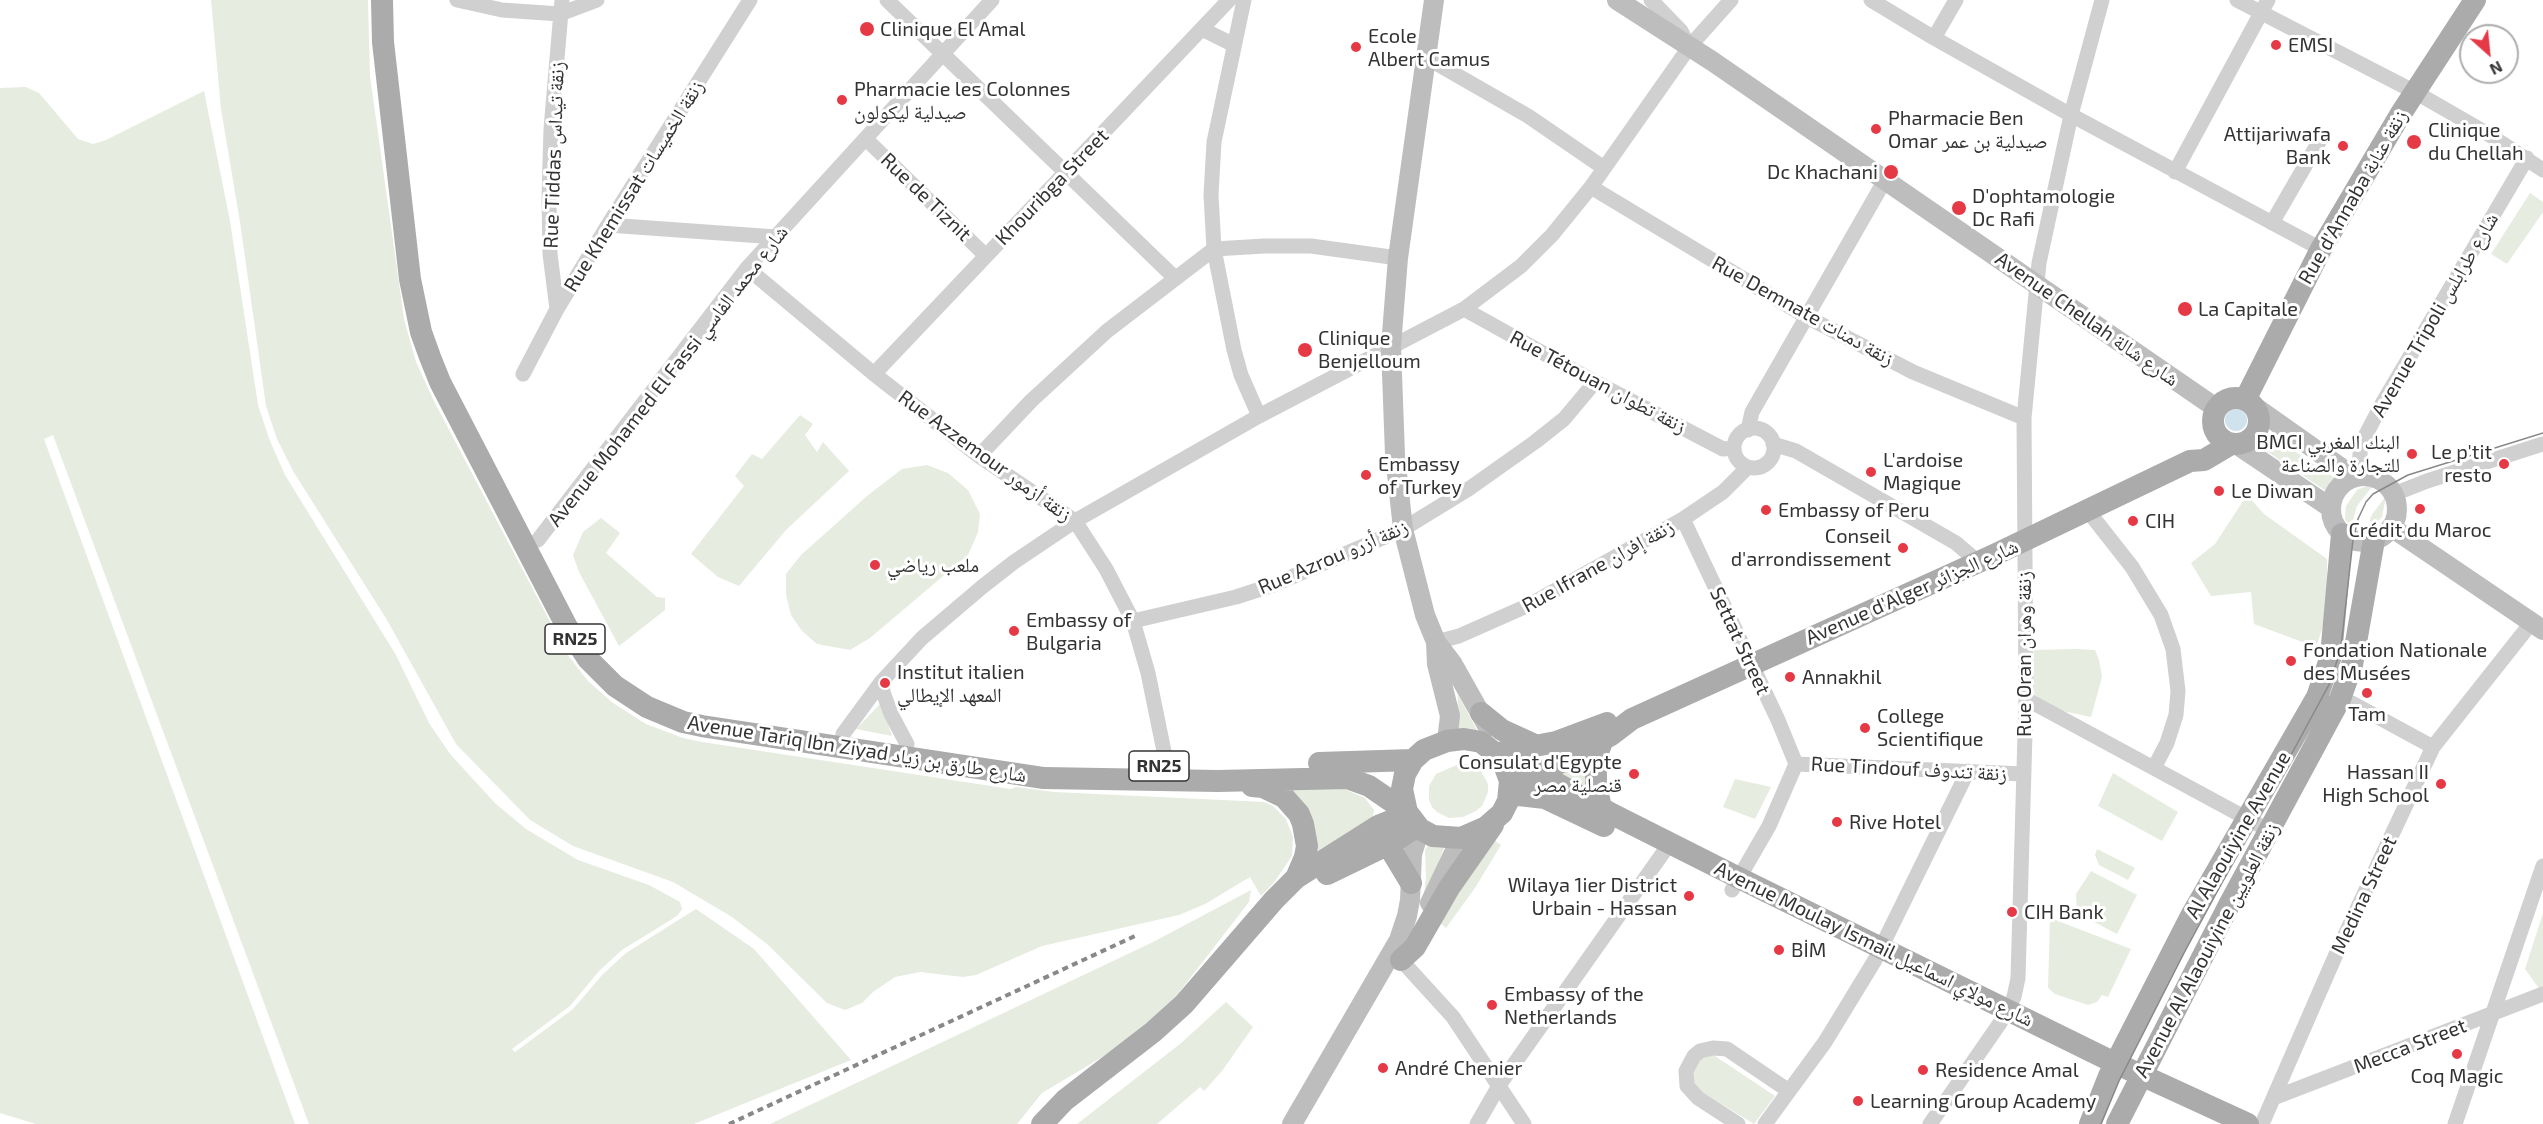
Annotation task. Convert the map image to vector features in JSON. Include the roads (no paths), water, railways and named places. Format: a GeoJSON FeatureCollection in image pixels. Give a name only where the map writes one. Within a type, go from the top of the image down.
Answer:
{"type":"FeatureCollection","features":[{"type":"Feature","properties":{"kind":"main road","name":"Avenue Tariq Ibn Ziyad شارع طارق بن زياد"},"geometry":{"type":"LineString","coordinates":[[382,0],[383,42],[410,279],[421,332],[440,382],[567,627],[588,659],[631,698],[683,722],[702,726],[1016,776],[1071,780],[1347,778],[1369,786],[1413,820]]}},
{"type":"Feature","properties":{"kind":"main road","name":"Avenue Tariq Ibn Ziyad شارع طارق بن زياد"},"geometry":{"type":"LineString","coordinates":[[397,0],[397,42],[425,276],[436,327],[453,376],[589,634],[611,662],[639,684],[670,701],[705,713],[1046,764],[1167,766],[1413,760]]}},
{"type":"Feature","properties":{"kind":"main road","name":"Rue d'Annaba زنقة عنابة"},"geometry":{"type":"LineString","coordinates":[[2250,403],[2321,249],[2415,92],[2475,0]]}},
{"type":"Feature","properties":{"kind":"main road"},"geometry":{"type":"LineString","coordinates":[[2229,399],[2250,403],[2259,418],[2257,429],[2250,439],[2228,441],[2212,424],[2216,408],[2229,399]]}},
{"type":"Feature","properties":{"kind":"main road","name":"Avenue d'Alger شارع الجزائر"},"geometry":{"type":"LineString","coordinates":[[1510,792],[1537,773],[1603,739],[1632,719],[2024,541],[2190,461],[2204,460],[2228,441]]}},
{"type":"Feature","properties":{"kind":"main road","name":"Al Alaouiyine Avenue"},"geometry":{"type":"LineString","coordinates":[[2090,1124],[2112,1069],[2191,916],[2317,697],[2325,677],[2334,633],[2342,534]]}},
{"type":"Feature","properties":{"kind":"main road","name":"Avenue Al Alaouiyine زنقة العلويين"},"geometry":{"type":"LineString","coordinates":[[2117,1124],[2340,699],[2352,665],[2382,534]]}},
{"type":"Feature","properties":{"kind":"main road"},"geometry":{"type":"LineString","coordinates":[[1481,713],[1502,730],[1537,747]]}},
{"type":"Feature","properties":{"kind":"main road","name":"Avenue d'Alger شارع الجزائر"},"geometry":{"type":"LineString","coordinates":[[1498,755],[1565,739],[1611,721],[1632,719]]}},
{"type":"Feature","properties":{"kind":"main road"},"geometry":{"type":"LineString","coordinates":[[1601,808],[1596,784],[1596,758],[1603,739]]}},
{"type":"Feature","properties":{"kind":"main road"},"geometry":{"type":"LineString","coordinates":[[1060,1124],[1091,1096],[1166,1041],[1197,1013],[1274,918],[1291,901],[1329,872],[1388,844],[1413,820],[1402,789],[1405,774],[1413,760],[1424,750],[1447,741],[1473,740],[1498,755],[1509,773],[1510,792],[1506,807],[1454,880],[1415,947],[1397,955]]}},
{"type":"Feature","properties":{"kind":"main road","name":"Avenue Moulay Ismail شارع مولاي اسماعيل"},"geometry":{"type":"LineString","coordinates":[[1498,755],[1516,762],[1601,808],[1666,848],[2138,1082],[2211,1124]]}},
{"type":"Feature","properties":{"kind":"main road","name":"RN25"},"geometry":{"type":"LineString","coordinates":[[1230,780],[1274,791],[1284,797],[1299,814],[1307,846],[1296,878]]}},
{"type":"Feature","properties":{"kind":"main road","name":"Avenue Moulay Ismail شارع مولاي اسماعيل"},"geometry":{"type":"LineString","coordinates":[[1510,792],[1545,798],[1666,848]]}},
{"type":"Feature","properties":{"kind":"main road"},"geometry":{"type":"LineString","coordinates":[[1461,838],[1498,819]]}},
{"type":"Feature","properties":{"kind":"main road","name":"RN25"},"geometry":{"type":"LineString","coordinates":[[1042,1124],[1065,1101],[1153,1032],[1184,1004],[1274,900],[1296,878],[1378,826],[1413,820],[1443,838],[1461,838]]}},
{"type":"Feature","properties":{"kind":"main road"},"geometry":{"type":"LineString","coordinates":[[1388,844],[1411,883]]}},
{"type":"Feature","properties":{"kind":"main road","name":"Avenue Moulay Ismail شارع مولاي اسماعيل"},"geometry":{"type":"LineString","coordinates":[[2138,1082],[2248,1124]]}},
{"type":"Feature","properties":{"kind":"street"},"geometry":{"type":"LineString","coordinates":[[457,0],[502,10],[561,7],[597,0]]}},
{"type":"Feature","properties":{"kind":"street","name":"Rue Khemissat زنقة الخميسات"},"geometry":{"type":"LineString","coordinates":[[523,374],[557,309],[750,0]]}},
{"type":"Feature","properties":{"kind":"street"},"geometry":{"type":"LineString","coordinates":[[887,0],[1175,278]]}},
{"type":"Feature","properties":{"kind":"street","name":"Avenue Mohamed El Fassi شارع محمد الفاسي"},"geometry":{"type":"LineString","coordinates":[[538,540],[747,268],[992,0]]}},
{"type":"Feature","properties":{"kind":"street","name":"Khouribga Street"},"geometry":{"type":"LineString","coordinates":[[874,374],[1229,0]]}},
{"type":"Feature","properties":{"kind":"street"},"geometry":{"type":"LineString","coordinates":[[1244,0],[1214,142],[1211,195],[1214,249],[1241,375],[1259,416]]}},
{"type":"Feature","properties":{"kind":"street"},"geometry":{"type":"LineString","coordinates":[[1434,0],[1398,258],[1391,346],[1395,455],[1403,529],[1416,587],[1436,642],[1452,663],[1481,713],[1498,755]]}},
{"type":"Feature","properties":{"kind":"street","name":"Avenue Chellah شارع شالة"},"geometry":{"type":"LineString","coordinates":[[1617,0],[1690,46],[2216,408]]}},
{"type":"Feature","properties":{"kind":"street"},"geometry":{"type":"LineString","coordinates":[[1651,0],[1681,31],[1690,46]]}},
{"type":"Feature","properties":{"kind":"street"},"geometry":{"type":"LineString","coordinates":[[843,734],[882,681],[922,638],[973,594],[1075,521],[1259,416],[1464,309],[1513,273],[1539,249],[1591,187],[1690,46],[1731,0]]}},
{"type":"Feature","properties":{"kind":"street"},"geometry":{"type":"LineString","coordinates":[[1871,0],[2071,115],[2321,249]]}},
{"type":"Feature","properties":{"kind":"street"},"geometry":{"type":"LineString","coordinates":[[1934,38],[1956,0]]}},
{"type":"Feature","properties":{"kind":"street","name":"Rue Oran زنقة وهران"},"geometry":{"type":"LineString","coordinates":[[1930,1124],[2004,1016],[2014,997],[2018,978],[2026,699],[2024,418],[2036,283],[2071,115],[2102,0]]}},
{"type":"Feature","properties":{"kind":"street"},"geometry":{"type":"LineString","coordinates":[[2237,0],[2265,7],[2415,92],[2527,158],[2543,170]]}},
{"type":"Feature","properties":{"kind":"street","name":"Rue Tiddas زنقة تيداس"},"geometry":{"type":"LineString","coordinates":[[557,309],[550,254],[549,198],[561,7]]}},
{"type":"Feature","properties":{"kind":"street"},"geometry":{"type":"LineString","coordinates":[[2175,172],[2265,7]]}},
{"type":"Feature","properties":{"kind":"street"},"geometry":{"type":"LineString","coordinates":[[1202,29],[1234,45]]}},
{"type":"Feature","properties":{"kind":"street"},"geometry":{"type":"LineString","coordinates":[[1427,58],[1528,116],[1604,168]]}},
{"type":"Feature","properties":{"kind":"street","name":"Rue de Tiznit"},"geometry":{"type":"LineString","coordinates":[[866,139],[986,256]]}},
{"type":"Feature","properties":{"kind":"street"},"geometry":{"type":"LineString","coordinates":[[2272,223],[2320,140]]}},
{"type":"Feature","properties":{"kind":"street","name":"Avenue Tripoli شارع طرابلس"},"geometry":{"type":"LineString","coordinates":[[2356,477],[2361,444],[2383,402],[2527,158]]}},
{"type":"Feature","properties":{"kind":"street"},"geometry":{"type":"LineString","coordinates":[[1748,430],[1752,412],[1885,180]]}},
{"type":"Feature","properties":{"kind":"street","name":"Rue Demnate زنقة دمنات"},"geometry":{"type":"LineString","coordinates":[[1591,187],[1807,317],[1913,372],[2024,418]]}},
{"type":"Feature","properties":{"kind":"street"},"geometry":{"type":"LineString","coordinates":[[608,225],[776,237]]}},
{"type":"Feature","properties":{"kind":"street"},"geometry":{"type":"LineString","coordinates":[[979,456],[1066,368],[1107,331],[1214,249],[1311,246],[1398,258]]}},
{"type":"Feature","properties":{"kind":"street","name":"Rue Azzemour زنقة أزمور"},"geometry":{"type":"LineString","coordinates":[[747,268],[874,374],[979,456],[1075,521],[1106,569],[1133,621],[1148,673],[1167,766]]}},
{"type":"Feature","properties":{"kind":"street","name":"Rue Tétouan زنقة تطوان"},"geometry":{"type":"LineString","coordinates":[[1464,309],[1595,382],[1723,448],[1734,448]]}},
{"type":"Feature","properties":{"kind":"street","name":"Rue Azrou زنقة أزرو"},"geometry":{"type":"LineString","coordinates":[[1133,621],[1236,597],[1274,585],[1403,529],[1470,488],[1549,432],[1571,411],[1595,382]]}},
{"type":"Feature","properties":{"kind":"street"},"geometry":{"type":"LineString","coordinates":[[2250,403],[2356,477]]}},
{"type":"Feature","properties":{"kind":"street"},"geometry":{"type":"LineString","coordinates":[[1748,430],[1763,431],[1771,438],[1773,444],[1772,457],[1768,463],[1755,468],[1748,467],[1738,460],[1734,448],[1738,436],[1748,430]]}},
{"type":"Feature","properties":{"kind":"street"},"geometry":{"type":"LineString","coordinates":[[2228,441],[2331,508]]}},
{"type":"Feature","properties":{"kind":"street"},"geometry":{"type":"LineString","coordinates":[[1773,444],[1806,457],[1956,543],[1978,562]]}},
{"type":"Feature","properties":{"kind":"street"},"geometry":{"type":"LineString","coordinates":[[2394,494],[2427,481],[2543,444]]}},
{"type":"Feature","properties":{"kind":"street","name":"Rue Ifrane زنقة إفران"},"geometry":{"type":"LineString","coordinates":[[1436,642],[1459,636],[1529,605],[1683,519],[1723,492],[1748,467]]}},
{"type":"Feature","properties":{"kind":"street"},"geometry":{"type":"LineString","coordinates":[[2366,476],[2381,480],[2394,494],[2397,508],[2382,534],[2362,542],[2342,534],[2334,522],[2331,508],[2338,489],[2356,477],[2366,476]]}},
{"type":"Feature","properties":{"kind":"street"},"geometry":{"type":"LineString","coordinates":[[2088,511],[2138,577],[2161,615],[2173,649],[2178,691],[2176,715],[2167,743],[2154,768]]}},
{"type":"Feature","properties":{"kind":"street","name":"Settat Street"},"geometry":{"type":"LineString","coordinates":[[1683,519],[1778,720],[1796,764]]}},
{"type":"Feature","properties":{"kind":"street"},"geometry":{"type":"LineString","coordinates":[[2382,534],[2537,626]]}},
{"type":"Feature","properties":{"kind":"street","name":"Medina Street"},"geometry":{"type":"LineString","coordinates":[[2262,1124],[2276,1097],[2337,952],[2433,747],[2537,626]]}},
{"type":"Feature","properties":{"kind":"street"},"geometry":{"type":"LineString","coordinates":[[1436,642],[1437,664],[1450,716],[1447,741]]}},
{"type":"Feature","properties":{"kind":"street"},"geometry":{"type":"LineString","coordinates":[[882,681],[883,692],[891,714],[907,744]]}},
{"type":"Feature","properties":{"kind":"street"},"geometry":{"type":"LineString","coordinates":[[2026,699],[2270,831]]}},
{"type":"Feature","properties":{"kind":"street"},"geometry":{"type":"LineString","coordinates":[[2340,699],[2352,703],[2433,747]]}},
{"type":"Feature","properties":{"kind":"street"},"geometry":{"type":"LineString","coordinates":[[1736,884],[1769,826],[1796,764]]}},
{"type":"Feature","properties":{"kind":"street","name":"Rue Tindouf زنقة تندوف"},"geometry":{"type":"LineString","coordinates":[[1796,764],[2023,774]]}},
{"type":"Feature","properties":{"kind":"street"},"geometry":{"type":"LineString","coordinates":[[1765,1124],[1830,1034],[1879,954],[1968,771]]}},
{"type":"Feature","properties":{"kind":"street"},"geometry":{"type":"LineString","coordinates":[[1292,1124],[1397,955],[1407,916],[1411,883],[1413,820]]}},
{"type":"Feature","properties":{"kind":"street"},"geometry":{"type":"LineString","coordinates":[[1306,1124],[1461,838]]}},
{"type":"Feature","properties":{"kind":"street"},"geometry":{"type":"LineString","coordinates":[[1477,1124],[1500,1084],[1666,848]]}},
{"type":"Feature","properties":{"kind":"street"},"geometry":{"type":"LineString","coordinates":[[2455,1124],[2543,866]]}},
{"type":"Feature","properties":{"kind":"street"},"geometry":{"type":"LineString","coordinates":[[1397,955],[1438,998],[1500,1084],[1524,1124]]}},
{"type":"Feature","properties":{"kind":"street","name":"Mecca Street"},"geometry":{"type":"LineString","coordinates":[[2276,1097],[2543,994]]}},
{"type":"Feature","properties":{"kind":"street"},"geometry":{"type":"LineString","coordinates":[[1738,1124],[1698,1098],[1687,1086],[1686,1071],[1694,1056],[1700,1051],[1713,1048],[1727,1049],[1789,1091]]}},
{"type":"Feature","properties":{"kind":"water"},"geometry":{"type":"Polygon","coordinates":[[[2236,409],[2244,412],[2247,420],[2244,428],[2236,431],[2228,428],[2225,420],[2228,412],[2236,409]]]}},
{"type":"Feature","properties":{"kind":"tram line"},"geometry":{"type":"LineString","coordinates":[[2101,1124],[2119,1081],[2184,953],[2331,681],[2341,647],[2353,540],[2358,519],[2366,502],[2373,494],[2408,475],[2543,433]]}},
{"type":"Feature","properties":{"kind":"railway"},"geometry":{"type":"LineString","coordinates":[[729,1124],[1135,936]]}},
{"type":"Feature","properties":{"kind":"place","name":"Clinique El Amal"},"geometry":{"type":"Point","coordinates":[867,29]}},
{"type":"Feature","properties":{"kind":"place","name":"EMSI"},"geometry":{"type":"Point","coordinates":[2276,45]}},
{"type":"Feature","properties":{"kind":"place","name":"Ecole Albert Camus"},"geometry":{"type":"Point","coordinates":[1356,47]}},
{"type":"Feature","properties":{"kind":"place","name":"Pharmacie les Colonnes صيدلية ليكولون"},"geometry":{"type":"Point","coordinates":[842,100]}},
{"type":"Feature","properties":{"kind":"place","name":"Pharmacie Ben Omar صيدلية بن عمر"},"geometry":{"type":"Point","coordinates":[1876,129]}},
{"type":"Feature","properties":{"kind":"place","name":"Clinique du Chellah"},"geometry":{"type":"Point","coordinates":[2414,142]}},
{"type":"Feature","properties":{"kind":"place","name":"Attijariwafa Bank"},"geometry":{"type":"Point","coordinates":[2343,146]}},
{"type":"Feature","properties":{"kind":"place","name":"Dc Khachani"},"geometry":{"type":"Point","coordinates":[1891,172]}},
{"type":"Feature","properties":{"kind":"place","name":"D'ophtamologie Dc Rafi"},"geometry":{"type":"Point","coordinates":[1959,208]}},
{"type":"Feature","properties":{"kind":"place","name":"La Capitale"},"geometry":{"type":"Point","coordinates":[2185,309]}},
{"type":"Feature","properties":{"kind":"place","name":"Clinique Benjelloum"},"geometry":{"type":"Point","coordinates":[1305,350]}},
{"type":"Feature","properties":{"kind":"place","name":"BMCI البنك المغربي للتجارة والصناعة"},"geometry":{"type":"Point","coordinates":[2412,454]}},
{"type":"Feature","properties":{"kind":"place","name":"Le p'tit resto"},"geometry":{"type":"Point","coordinates":[2504,464]}},
{"type":"Feature","properties":{"kind":"place","name":"L'ardoise Magique"},"geometry":{"type":"Point","coordinates":[1871,472]}},
{"type":"Feature","properties":{"kind":"place","name":"Embassy of Turkey"},"geometry":{"type":"Point","coordinates":[1366,475]}},
{"type":"Feature","properties":{"kind":"place","name":"Le Diwan"},"geometry":{"type":"Point","coordinates":[2219,491]}},
{"type":"Feature","properties":{"kind":"place","name":"Crédit du Maroc"},"geometry":{"type":"Point","coordinates":[2420,509]}},
{"type":"Feature","properties":{"kind":"place","name":"Embassy of Peru"},"geometry":{"type":"Point","coordinates":[1766,510]}},
{"type":"Feature","properties":{"kind":"place","name":"CIH"},"geometry":{"type":"Point","coordinates":[2133,521]}},
{"type":"Feature","properties":{"kind":"place","name":"Conseil d'arrondissement"},"geometry":{"type":"Point","coordinates":[1903,548]}},
{"type":"Feature","properties":{"kind":"place","name":"ملعب رياضي"},"geometry":{"type":"Point","coordinates":[875,565]}},
{"type":"Feature","properties":{"kind":"place","name":"Embassy of Bulgaria"},"geometry":{"type":"Point","coordinates":[1014,631]}},
{"type":"Feature","properties":{"kind":"place","name":"Fondation Nationale des Musées"},"geometry":{"type":"Point","coordinates":[2291,661]}},
{"type":"Feature","properties":{"kind":"place","name":"Annakhil"},"geometry":{"type":"Point","coordinates":[1790,677]}},
{"type":"Feature","properties":{"kind":"place","name":"Institut italien المعهد الإيطالي"},"geometry":{"type":"Point","coordinates":[885,683]}},
{"type":"Feature","properties":{"kind":"place","name":"Tam"},"geometry":{"type":"Point","coordinates":[2367,693]}},
{"type":"Feature","properties":{"kind":"place","name":"College Scientifique"},"geometry":{"type":"Point","coordinates":[1865,728]}},
{"type":"Feature","properties":{"kind":"place","name":"Consulat d'Egypte قنصلية مصر"},"geometry":{"type":"Point","coordinates":[1634,774]}},
{"type":"Feature","properties":{"kind":"place","name":"Hassan II High School"},"geometry":{"type":"Point","coordinates":[2441,784]}},
{"type":"Feature","properties":{"kind":"place","name":"Rive Hotel"},"geometry":{"type":"Point","coordinates":[1837,822]}},
{"type":"Feature","properties":{"kind":"place","name":"Wilaya 1ier District Urbain - Hassan"},"geometry":{"type":"Point","coordinates":[1689,896]}},
{"type":"Feature","properties":{"kind":"place","name":"CIH Bank"},"geometry":{"type":"Point","coordinates":[2012,912]}},
{"type":"Feature","properties":{"kind":"place","name":"BİM"},"geometry":{"type":"Point","coordinates":[1779,950]}},
{"type":"Feature","properties":{"kind":"place","name":"Embassy of the Netherlands"},"geometry":{"type":"Point","coordinates":[1492,1005]}},
{"type":"Feature","properties":{"kind":"place","name":"Coq Magic"},"geometry":{"type":"Point","coordinates":[2457,1054]}},
{"type":"Feature","properties":{"kind":"place","name":"André Chenier"},"geometry":{"type":"Point","coordinates":[1383,1068]}},
{"type":"Feature","properties":{"kind":"place","name":"Residence Amal"},"geometry":{"type":"Point","coordinates":[1923,1070]}},
{"type":"Feature","properties":{"kind":"place","name":"Learning Group Academy"},"geometry":{"type":"Point","coordinates":[1858,1101]}}]}
